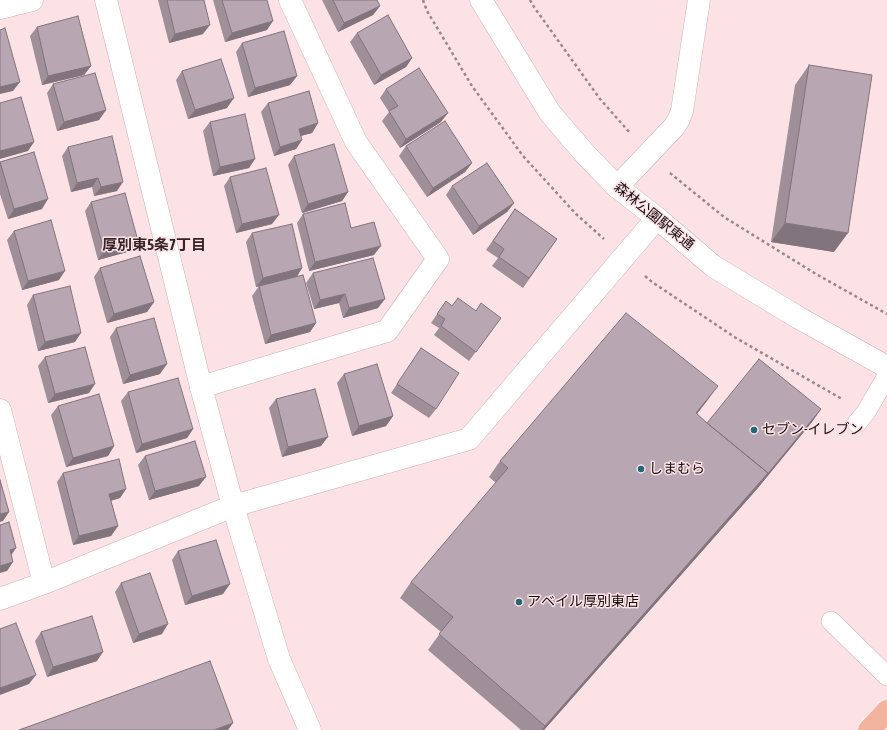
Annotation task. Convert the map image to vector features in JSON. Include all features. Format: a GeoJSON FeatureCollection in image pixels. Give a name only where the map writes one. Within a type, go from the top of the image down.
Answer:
{"type":"FeatureCollection","features":[{"type":"Feature","properties":{"kind":"highway"},"geometry":{"type":"LineString","coordinates":[[869,730],[887,711]]}},
{"type":"Feature","properties":{"kind":"street"},"geometry":{"type":"LineString","coordinates":[[0,8],[32,0]]}},
{"type":"Feature","properties":{"kind":"street"},"geometry":{"type":"LineString","coordinates":[[106,0],[201,387],[233,506],[279,659],[310,730]]}},
{"type":"Feature","properties":{"kind":"street"},"geometry":{"type":"LineString","coordinates":[[201,387],[387,331],[438,259],[356,142],[290,0]]}},
{"type":"Feature","properties":{"kind":"street","name":"森林公園駅東通"},"geometry":{"type":"LineString","coordinates":[[481,0],[550,112],[586,155],[617,187],[657,218],[713,266],[799,318],[887,368]]}},
{"type":"Feature","properties":{"kind":"street"},"geometry":{"type":"LineString","coordinates":[[617,187],[674,127],[679,119],[682,111],[699,0]]}},
{"type":"Feature","properties":{"kind":"street"},"geometry":{"type":"LineString","coordinates":[[0,599],[44,583],[233,506],[469,439],[657,218]]}},
{"type":"Feature","properties":{"kind":"street"},"geometry":{"type":"LineString","coordinates":[[0,410],[44,583]]}},
{"type":"Feature","properties":{"kind":"lane"},"geometry":{"type":"LineString","coordinates":[[857,423],[866,412],[887,376]]}},
{"type":"Feature","properties":{"kind":"lane"},"geometry":{"type":"LineString","coordinates":[[831,622],[887,676]]}},
{"type":"Feature","properties":{"kind":"path"},"geometry":{"type":"LineString","coordinates":[[530,0],[600,99],[648,154],[666,170],[724,217],[816,274],[887,314]]}},
{"type":"Feature","properties":{"kind":"building"},"geometry":{"type":"Polygon","coordinates":[[[167,0],[204,0],[210,25],[175,34],[167,0]]]}},
{"type":"Feature","properties":{"kind":"building"},"geometry":{"type":"Polygon","coordinates":[[[222,0],[267,0],[273,21],[232,33],[222,0]]]}},
{"type":"Feature","properties":{"kind":"building"},"geometry":{"type":"Polygon","coordinates":[[[333,0],[377,0],[380,6],[344,23],[333,0]]]}},
{"type":"Feature","properties":{"kind":"building"},"geometry":{"type":"Polygon","coordinates":[[[388,15],[412,58],[381,75],[357,33],[388,15]]]}},
{"type":"Feature","properties":{"kind":"building"},"geometry":{"type":"Polygon","coordinates":[[[78,16],[91,66],[48,76],[37,27],[78,16]]]}},
{"type":"Feature","properties":{"kind":"building"},"geometry":{"type":"Polygon","coordinates":[[[5,28],[20,82],[0,87],[0,30],[5,28]]]}},
{"type":"Feature","properties":{"kind":"building"},"geometry":{"type":"Polygon","coordinates":[[[284,31],[297,76],[255,88],[242,43],[284,31]]]}},
{"type":"Feature","properties":{"kind":"building"},"geometry":{"type":"Polygon","coordinates":[[[221,59],[234,98],[195,110],[182,71],[221,59]]]}},
{"type":"Feature","properties":{"kind":"building"},"geometry":{"type":"Polygon","coordinates":[[[809,65],[872,75],[848,233],[785,223],[809,65]]]}},
{"type":"Feature","properties":{"kind":"building"},"geometry":{"type":"Polygon","coordinates":[[[419,68],[448,113],[406,139],[389,111],[398,106],[386,89],[419,68]]]}},
{"type":"Feature","properties":{"kind":"building"},"geometry":{"type":"Polygon","coordinates":[[[95,73],[106,110],[64,122],[53,84],[95,73]]]}},
{"type":"Feature","properties":{"kind":"building"},"geometry":{"type":"Polygon","coordinates":[[[309,91],[318,123],[299,129],[302,140],[280,147],[268,103],[309,91]]]}},
{"type":"Feature","properties":{"kind":"building"},"geometry":{"type":"Polygon","coordinates":[[[21,97],[34,142],[0,151],[0,103],[21,97]]]}},
{"type":"Feature","properties":{"kind":"building"},"geometry":{"type":"Polygon","coordinates":[[[245,114],[255,159],[220,167],[210,122],[245,114]]]}},
{"type":"Feature","properties":{"kind":"building"},"geometry":{"type":"Polygon","coordinates":[[[445,121],[472,163],[433,188],[406,146],[445,121]]]}},
{"type":"Feature","properties":{"kind":"building"},"geometry":{"type":"Polygon","coordinates":[[[112,136],[123,182],[101,187],[98,178],[77,183],[68,147],[112,136]]]}},
{"type":"Feature","properties":{"kind":"building"},"geometry":{"type":"Polygon","coordinates":[[[334,144],[348,192],[308,204],[294,156],[334,144]]]}},
{"type":"Feature","properties":{"kind":"building"},"geometry":{"type":"Polygon","coordinates":[[[34,152],[48,199],[14,209],[0,162],[34,152]]]}},
{"type":"Feature","properties":{"kind":"building"},"geometry":{"type":"Polygon","coordinates":[[[487,163],[514,203],[479,226],[452,186],[487,163]]]}},
{"type":"Feature","properties":{"kind":"building"},"geometry":{"type":"Polygon","coordinates":[[[266,168],[279,215],[242,224],[230,177],[266,168]]]}},
{"type":"Feature","properties":{"kind":"building"},"geometry":{"type":"Polygon","coordinates":[[[125,193],[138,241],[104,251],[91,202],[125,193]]]}},
{"type":"Feature","properties":{"kind":"building"},"geometry":{"type":"Polygon","coordinates":[[[345,203],[351,228],[374,222],[381,246],[315,262],[303,214],[345,203]]]}},
{"type":"Feature","properties":{"kind":"building"},"geometry":{"type":"Polygon","coordinates":[[[515,209],[557,239],[529,278],[499,257],[504,249],[493,241],[515,209]]]}},
{"type":"Feature","properties":{"kind":"building"},"geometry":{"type":"Polygon","coordinates":[[[51,220],[65,271],[28,281],[14,231],[51,220]]]}},
{"type":"Feature","properties":{"kind":"building"},"geometry":{"type":"Polygon","coordinates":[[[292,224],[302,268],[263,278],[252,233],[292,224]]]}},
{"type":"Feature","properties":{"kind":"building"},"geometry":{"type":"Polygon","coordinates":[[[140,256],[154,302],[114,314],[100,268],[140,256]]]}},
{"type":"Feature","properties":{"kind":"building"},"geometry":{"type":"Polygon","coordinates":[[[373,258],[385,299],[349,308],[345,294],[320,300],[313,273],[373,258]]]}},
{"type":"Feature","properties":{"kind":"building"},"geometry":{"type":"Polygon","coordinates":[[[303,275],[316,323],[271,335],[259,286],[303,275]]]}},
{"type":"Feature","properties":{"kind":"building"},"geometry":{"type":"Polygon","coordinates":[[[70,286],[81,333],[45,342],[33,295],[70,286]]]}},
{"type":"Feature","properties":{"kind":"building"},"geometry":{"type":"Polygon","coordinates":[[[458,298],[476,311],[481,303],[501,318],[476,352],[441,326],[445,319],[437,314],[446,301],[452,306],[458,298]]]}},
{"type":"Feature","properties":{"kind":"building"},"geometry":{"type":"Polygon","coordinates":[[[626,313],[718,386],[696,413],[768,473],[545,726],[439,634],[453,617],[411,582],[508,468],[500,461],[626,313]]]}},
{"type":"Feature","properties":{"kind":"building"},"geometry":{"type":"Polygon","coordinates":[[[154,318],[167,364],[130,375],[116,328],[154,318]]]}},
{"type":"Feature","properties":{"kind":"building"},"geometry":{"type":"Polygon","coordinates":[[[85,347],[95,384],[55,394],[45,357],[85,347]]]}},
{"type":"Feature","properties":{"kind":"building"},"geometry":{"type":"Polygon","coordinates":[[[421,348],[459,373],[436,409],[397,384],[421,348]]]}},
{"type":"Feature","properties":{"kind":"building","name":"セブン-イレブン"},"geometry":{"type":"Polygon","coordinates":[[[759,359],[821,409],[766,476],[768,473],[707,423],[759,359]]]}},
{"type":"Feature","properties":{"kind":"building"},"geometry":{"type":"Polygon","coordinates":[[[377,364],[393,416],[359,426],[344,374],[377,364]]]}},
{"type":"Feature","properties":{"kind":"building"},"geometry":{"type":"Polygon","coordinates":[[[178,378],[193,429],[142,444],[128,392],[178,378]]]}},
{"type":"Feature","properties":{"kind":"building"},"geometry":{"type":"Polygon","coordinates":[[[315,389],[328,437],[288,447],[276,399],[315,389]]]}},
{"type":"Feature","properties":{"kind":"building"},"geometry":{"type":"Polygon","coordinates":[[[99,394],[114,446],[73,458],[58,406],[99,394]]]}},
{"type":"Feature","properties":{"kind":"building"},"geometry":{"type":"Polygon","coordinates":[[[195,441],[206,477],[155,491],[145,456],[195,441]]]}},
{"type":"Feature","properties":{"kind":"building"},"geometry":{"type":"Polygon","coordinates":[[[119,459],[126,489],[109,494],[118,526],[79,536],[63,473],[119,459]]]}},
{"type":"Feature","properties":{"kind":"building"},"geometry":{"type":"Polygon","coordinates":[[[0,480],[9,512],[0,514],[0,480]]]}},
{"type":"Feature","properties":{"kind":"building"},"geometry":{"type":"Polygon","coordinates":[[[9,522],[16,548],[10,550],[13,562],[0,566],[0,525],[9,522]]]}},
{"type":"Feature","properties":{"kind":"building"},"geometry":{"type":"Polygon","coordinates":[[[216,540],[230,584],[192,596],[178,551],[216,540]]]}},
{"type":"Feature","properties":{"kind":"building"},"geometry":{"type":"Polygon","coordinates":[[[150,573],[168,624],[139,634],[121,583],[150,573]]]}},
{"type":"Feature","properties":{"kind":"building"},"geometry":{"type":"Polygon","coordinates":[[[92,616],[103,652],[53,667],[41,632],[92,616]]]}},
{"type":"Feature","properties":{"kind":"building"},"geometry":{"type":"Polygon","coordinates":[[[16,623],[36,675],[0,688],[0,629],[16,623]]]}},
{"type":"Feature","properties":{"kind":"building"},"geometry":{"type":"Polygon","coordinates":[[[210,661],[233,723],[214,730],[19,730],[210,661]]]}},
{"type":"Feature","properties":{"kind":"place","name":"セブン-イレブン"},"geometry":{"type":"Point","coordinates":[754,430]}},
{"type":"Feature","properties":{"kind":"place","name":"しまむら"},"geometry":{"type":"Point","coordinates":[641,469]}},
{"type":"Feature","properties":{"kind":"place","name":"アベイル厚別東店"},"geometry":{"type":"Point","coordinates":[519,602]}},
{"type":"Feature","properties":{"kind":"district","name":"厚別東5条7丁目"},"geometry":{"type":"Point","coordinates":[154,245]}}]}
